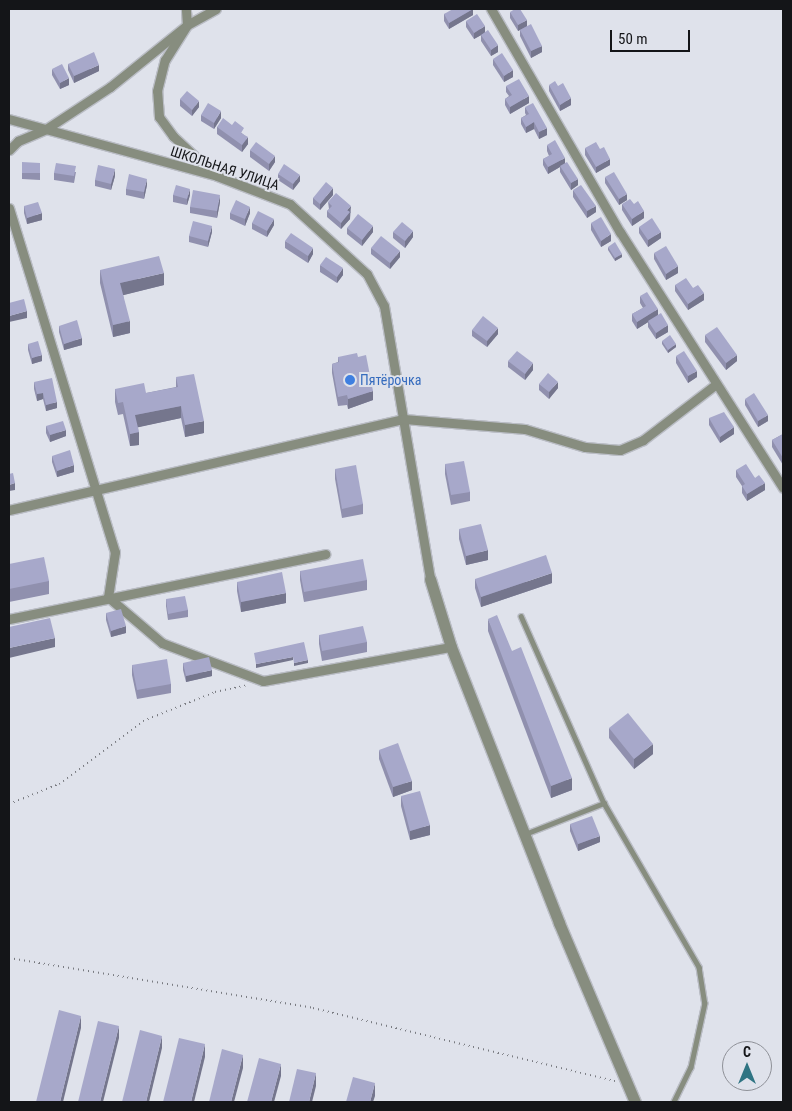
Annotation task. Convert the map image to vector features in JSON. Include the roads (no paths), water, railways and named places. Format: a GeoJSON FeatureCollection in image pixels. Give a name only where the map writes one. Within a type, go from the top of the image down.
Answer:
{"type":"FeatureCollection","features":[{"type":"Feature","properties":{"kind":"street"},"geometry":{"type":"LineString","coordinates":[[186,9],[187,25],[165,60],[157,91],[160,118],[173,136],[216,176]]}},
{"type":"Feature","properties":{"kind":"street"},"geometry":{"type":"LineString","coordinates":[[9,150],[18,140],[46,129],[110,87],[187,25],[216,9]]}},
{"type":"Feature","properties":{"kind":"street"},"geometry":{"type":"LineString","coordinates":[[491,9],[620,232],[715,385],[783,488]]}},
{"type":"Feature","properties":{"kind":"street","name":"ШКОЛЬНАЯ УЛИЦА"},"geometry":{"type":"LineString","coordinates":[[9,119],[216,176],[290,204],[367,274],[384,306],[430,579]]}},
{"type":"Feature","properties":{"kind":"street"},"geometry":{"type":"LineString","coordinates":[[9,208],[12,232],[98,490],[115,552],[108,596]]}},
{"type":"Feature","properties":{"kind":"street"},"geometry":{"type":"LineString","coordinates":[[9,510],[404,419],[525,429],[585,447],[620,450],[643,440],[715,385]]}},
{"type":"Feature","properties":{"kind":"street"},"geometry":{"type":"LineString","coordinates":[[9,619],[108,596],[325,554]]}},
{"type":"Feature","properties":{"kind":"street"},"geometry":{"type":"LineString","coordinates":[[430,579],[451,648],[524,834],[635,1102]]}},
{"type":"Feature","properties":{"kind":"street"},"geometry":{"type":"LineString","coordinates":[[108,596],[162,643],[264,681],[451,648]]}},
{"type":"Feature","properties":{"kind":"lane"},"geometry":{"type":"LineString","coordinates":[[521,616],[604,803],[699,967],[705,1003],[691,1067],[674,1102]]}},
{"type":"Feature","properties":{"kind":"lane"},"geometry":{"type":"LineString","coordinates":[[524,834],[604,803]]}},
{"type":"Feature","properties":{"kind":"place","name":"Пятёрочка"},"geometry":{"type":"Point","coordinates":[350,380]}}]}
